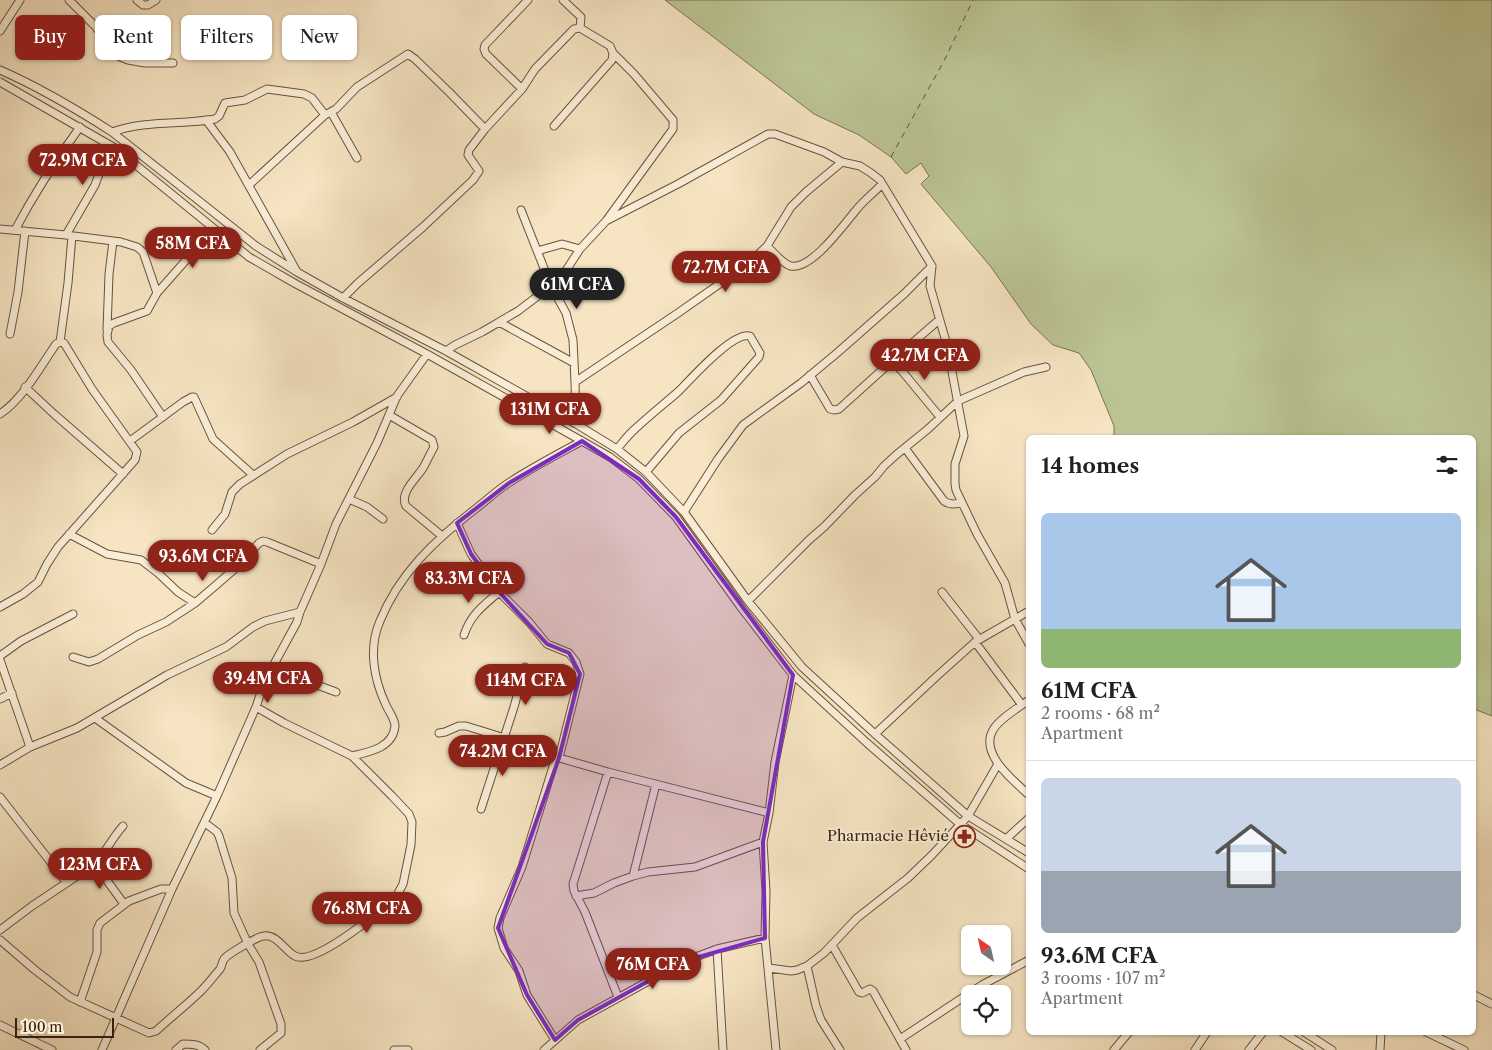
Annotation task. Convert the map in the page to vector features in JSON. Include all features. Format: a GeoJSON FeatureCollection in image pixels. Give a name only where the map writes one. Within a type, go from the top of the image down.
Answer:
{"type":"FeatureCollection","features":[{"type":"Feature","properties":{"kind":"street"},"geometry":{"type":"LineString","coordinates":[[0,31],[20,0]]}},
{"type":"Feature","properties":{"kind":"street"},"geometry":{"type":"LineString","coordinates":[[69,0],[95,26],[118,56],[145,63],[172,63]]}},
{"type":"Feature","properties":{"kind":"street"},"geometry":{"type":"LineString","coordinates":[[137,0],[143,5],[148,5],[156,0]]}},
{"type":"Feature","properties":{"kind":"street"},"geometry":{"type":"LineString","coordinates":[[522,89],[486,54],[484,49],[485,45],[528,0]]}},
{"type":"Feature","properties":{"kind":"street"},"geometry":{"type":"LineString","coordinates":[[563,0],[580,17],[580,28]]}},
{"type":"Feature","properties":{"kind":"street"},"geometry":{"type":"LineString","coordinates":[[343,298],[358,282],[473,180],[479,171],[468,152],[485,129],[522,89],[546,56],[574,29],[580,28],[606,43],[673,120],[673,129],[606,221],[580,249],[565,272],[551,286],[518,311],[446,351]]}},
{"type":"Feature","properties":{"kind":"street"},"geometry":{"type":"LineString","coordinates":[[554,126],[612,60],[613,53]]}},
{"type":"Feature","properties":{"kind":"street"},"geometry":{"type":"LineString","coordinates":[[249,185],[328,113],[336,109],[357,87],[408,54],[416,59],[485,129]]}},
{"type":"Feature","properties":{"kind":"street"},"geometry":{"type":"LineString","coordinates":[[0,70],[27,82],[112,132],[256,246],[297,272],[446,351],[617,449],[646,472],[684,512],[748,601],[802,666],[874,734],[968,816],[1026,851]]}},
{"type":"Feature","properties":{"kind":"street"},"geometry":{"type":"LineString","coordinates":[[2,86],[80,127],[115,148],[249,257],[582,441],[610,457],[639,479],[676,517],[740,606],[793,675],[960,824],[1026,867]]}},
{"type":"Feature","properties":{"kind":"street"},"geometry":{"type":"LineString","coordinates":[[112,132],[125,128],[162,123],[217,118],[224,103],[246,100],[267,89],[304,94],[312,98],[328,113],[357,158]]}},
{"type":"Feature","properties":{"kind":"street"},"geometry":{"type":"LineString","coordinates":[[206,120],[230,152],[297,272]]}},
{"type":"Feature","properties":{"kind":"street"},"geometry":{"type":"LineString","coordinates":[[15,230],[27,207],[80,127]]}},
{"type":"Feature","properties":{"kind":"street"},"geometry":{"type":"LineString","coordinates":[[606,221],[686,180],[768,134],[775,134],[824,152],[842,162],[860,166],[871,173],[882,184],[932,266],[930,286],[947,344],[964,436],[955,464],[955,484],[961,502],[977,534],[1006,583],[1015,619],[1026,639]]}},
{"type":"Feature","properties":{"kind":"street"},"geometry":{"type":"LineString","coordinates":[[0,414],[8,408],[26,387],[56,344],[60,342],[68,283],[69,235],[95,185],[103,163],[115,148]]}},
{"type":"Feature","properties":{"kind":"street"},"geometry":{"type":"LineString","coordinates":[[575,382],[748,264],[767,246],[791,207],[842,162]]}},
{"type":"Feature","properties":{"kind":"street"},"geometry":{"type":"LineString","coordinates":[[767,246],[788,265],[798,265],[814,256],[831,241],[857,208],[882,184]]}},
{"type":"Feature","properties":{"kind":"street"},"geometry":{"type":"LineString","coordinates":[[520,210],[551,286],[566,313],[573,340],[576,424]]}},
{"type":"Feature","properties":{"kind":"street"},"geometry":{"type":"LineString","coordinates":[[0,229],[121,242],[141,248],[157,293]]}},
{"type":"Feature","properties":{"kind":"street"},"geometry":{"type":"LineString","coordinates":[[10,334],[18,292],[24,231]]}},
{"type":"Feature","properties":{"kind":"street"},"geometry":{"type":"LineString","coordinates":[[107,330],[114,323],[147,311],[157,293],[187,260],[220,234]]}},
{"type":"Feature","properties":{"kind":"street"},"geometry":{"type":"LineString","coordinates":[[113,241],[109,274],[108,342],[131,370],[164,417]]}},
{"type":"Feature","properties":{"kind":"street"},"geometry":{"type":"LineString","coordinates":[[537,251],[562,244],[580,249]]}},
{"type":"Feature","properties":{"kind":"street"},"geometry":{"type":"LineString","coordinates":[[684,512],[718,459],[743,425],[837,354],[932,266]]}},
{"type":"Feature","properties":{"kind":"street"},"geometry":{"type":"LineString","coordinates":[[810,376],[830,408],[834,410],[840,409],[940,320]]}},
{"type":"Feature","properties":{"kind":"street"},"geometry":{"type":"LineString","coordinates":[[499,322],[574,363]]}},
{"type":"Feature","properties":{"kind":"street"},"geometry":{"type":"LineString","coordinates":[[617,449],[635,429],[680,390],[706,363],[725,347],[744,335],[750,336],[760,353],[759,357],[720,400],[679,433],[646,472]]}},
{"type":"Feature","properties":{"kind":"street"},"geometry":{"type":"LineString","coordinates":[[0,607],[23,594],[38,582],[52,555],[137,456],[137,452],[130,441],[92,389],[64,343],[60,342]]}},
{"type":"Feature","properties":{"kind":"street"},"geometry":{"type":"LineString","coordinates":[[102,1050],[172,889],[217,796],[273,666],[297,622],[336,524],[397,396],[427,354]]}},
{"type":"Feature","properties":{"kind":"street"},"geometry":{"type":"LineString","coordinates":[[892,362],[940,417]]}},
{"type":"Feature","properties":{"kind":"street"},"geometry":{"type":"LineString","coordinates":[[748,601],[875,478],[884,466],[958,402],[1024,372],[1046,367]]}},
{"type":"Feature","properties":{"kind":"street"},"geometry":{"type":"LineString","coordinates":[[26,387],[123,474]]}},
{"type":"Feature","properties":{"kind":"street"},"geometry":{"type":"LineString","coordinates":[[212,530],[225,514],[232,492],[240,484],[287,454],[353,422],[397,396]]}},
{"type":"Feature","properties":{"kind":"street"},"geometry":{"type":"LineString","coordinates":[[130,441],[183,402],[194,397],[214,439],[253,475]]}},
{"type":"Feature","properties":{"kind":"street"},"geometry":{"type":"LineString","coordinates":[[389,415],[434,443],[434,447],[423,468],[410,485],[404,497],[404,502],[406,506],[442,536]]}},
{"type":"Feature","properties":{"kind":"street"},"geometry":{"type":"LineString","coordinates":[[352,756],[376,750],[391,738],[395,724],[378,685],[373,659],[374,634],[400,583],[414,564],[457,523],[509,483],[582,441]]}},
{"type":"Feature","properties":{"kind":"street"},"geometry":{"type":"LineString","coordinates":[[904,448],[948,504],[954,505],[961,502]]}},
{"type":"Feature","properties":{"kind":"street"},"geometry":{"type":"LineString","coordinates":[[349,499],[367,507],[383,518]]}},
{"type":"Feature","properties":{"kind":"street"},"geometry":{"type":"LineString","coordinates":[[457,523],[471,554],[499,592],[529,622],[547,644],[569,653],[579,668],[580,674],[557,757],[522,867],[500,918],[498,928],[504,948],[519,971],[527,995],[555,1040]]}},
{"type":"Feature","properties":{"kind":"street"},"geometry":{"type":"LineString","coordinates":[[69,534],[107,554],[140,560],[195,604]]}},
{"type":"Feature","properties":{"kind":"street"},"geometry":{"type":"LineString","coordinates":[[73,657],[89,662],[98,660],[138,635],[166,622],[195,604],[263,541],[321,564]]}},
{"type":"Feature","properties":{"kind":"street"},"geometry":{"type":"LineString","coordinates":[[464,635],[468,624],[480,608],[499,592]]}},
{"type":"Feature","properties":{"kind":"street"},"geometry":{"type":"LineString","coordinates":[[942,592],[1022,705]]}},
{"type":"Feature","properties":{"kind":"street"},"geometry":{"type":"LineString","coordinates":[[0,765],[30,747],[77,728],[167,675],[226,647],[252,627],[265,621],[300,612]]}},
{"type":"Feature","properties":{"kind":"street"},"geometry":{"type":"LineString","coordinates":[[874,734],[977,641],[1026,613]]}},
{"type":"Feature","properties":{"kind":"street"},"geometry":{"type":"LineString","coordinates":[[0,656],[21,641],[73,614]]}},
{"type":"Feature","properties":{"kind":"street"},"geometry":{"type":"LineString","coordinates":[[0,660],[30,747]]}},
{"type":"Feature","properties":{"kind":"street"},"geometry":{"type":"LineString","coordinates":[[273,666],[336,692]]}},
{"type":"Feature","properties":{"kind":"street"},"geometry":{"type":"LineString","coordinates":[[481,808],[505,738],[525,667]]}},
{"type":"Feature","properties":{"kind":"street"},"geometry":{"type":"LineString","coordinates":[[776,1050],[765,938],[766,891],[763,842],[770,813],[775,762],[793,675]]}},
{"type":"Feature","properties":{"kind":"street"},"geometry":{"type":"LineString","coordinates":[[0,699],[12,693]]}},
{"type":"Feature","properties":{"kind":"street"},"geometry":{"type":"LineString","coordinates":[[1026,702],[993,729],[990,737],[990,746],[998,764],[1026,792]]}},
{"type":"Feature","properties":{"kind":"street"},"geometry":{"type":"LineString","coordinates":[[0,940],[70,997],[149,1033],[156,1031],[203,989],[221,968],[223,960],[228,955],[262,936],[282,944],[295,956],[301,958],[309,956],[345,938],[390,903],[400,890],[411,845],[412,822],[409,814],[352,756],[284,723],[256,707]]}},
{"type":"Feature","properties":{"kind":"street"},"geometry":{"type":"LineString","coordinates":[[95,718],[186,783],[217,796]]}},
{"type":"Feature","properties":{"kind":"street"},"geometry":{"type":"LineString","coordinates":[[439,733],[459,726],[466,726],[608,772],[770,813]]}},
{"type":"Feature","properties":{"kind":"street"},"geometry":{"type":"LineString","coordinates":[[769,968],[791,971],[807,966],[832,945],[857,918],[908,878],[968,816],[998,764]]}},
{"type":"Feature","properties":{"kind":"street"},"geometry":{"type":"LineString","coordinates":[[608,772],[573,884],[576,896],[586,912],[618,997]]}},
{"type":"Feature","properties":{"kind":"street"},"geometry":{"type":"LineString","coordinates":[[633,876],[656,784]]}},
{"type":"Feature","properties":{"kind":"street"},"geometry":{"type":"LineString","coordinates":[[0,797],[67,883]]}},
{"type":"Feature","properties":{"kind":"street"},"geometry":{"type":"LineString","coordinates":[[1006,839],[1026,821]]}},
{"type":"Feature","properties":{"kind":"street"},"geometry":{"type":"LineString","coordinates":[[205,822],[219,836],[232,878],[234,913],[248,944],[260,962],[281,1024],[281,1033],[260,1050]]}},
{"type":"Feature","properties":{"kind":"street"},"geometry":{"type":"LineString","coordinates":[[0,930],[95,864],[108,849],[123,826]]}},
{"type":"Feature","properties":{"kind":"street"},"geometry":{"type":"LineString","coordinates":[[576,896],[594,893],[614,883],[648,872],[695,867],[763,842]]}},
{"type":"Feature","properties":{"kind":"street"},"geometry":{"type":"LineString","coordinates":[[95,864],[124,904]]}},
{"type":"Feature","properties":{"kind":"street"},"geometry":{"type":"LineString","coordinates":[[80,1002],[97,952],[97,927],[100,923],[124,904],[142,895],[172,889]]}},
{"type":"Feature","properties":{"kind":"street"},"geometry":{"type":"LineString","coordinates":[[544,1050],[578,1020],[685,961],[717,949],[765,938]]}},
{"type":"Feature","properties":{"kind":"street"},"geometry":{"type":"LineString","coordinates":[[832,945],[859,992],[862,993],[870,989],[873,991],[906,1050]]}},
{"type":"Feature","properties":{"kind":"street"},"geometry":{"type":"LineString","coordinates":[[717,949],[722,1050]]}},
{"type":"Feature","properties":{"kind":"street"},"geometry":{"type":"LineString","coordinates":[[900,1039],[982,985],[1026,962]]}},
{"type":"Feature","properties":{"kind":"street"},"geometry":{"type":"LineString","coordinates":[[807,966],[821,1020],[840,1050]]}},
{"type":"Feature","properties":{"kind":"street"},"geometry":{"type":"LineString","coordinates":[[1476,996],[1492,1004]]}},
{"type":"Feature","properties":{"kind":"street"},"geometry":{"type":"LineString","coordinates":[[0,1025],[52,1050]]}},
{"type":"Feature","properties":{"kind":"street"},"geometry":{"type":"LineString","coordinates":[[1114,1050],[1126,1035]]}},
{"type":"Feature","properties":{"kind":"street"},"geometry":{"type":"LineString","coordinates":[[1195,1050],[1205,1035]]}},
{"type":"Feature","properties":{"kind":"street"},"geometry":{"type":"LineString","coordinates":[[1249,1050],[1261,1035]]}},
{"type":"Feature","properties":{"kind":"street"},"geometry":{"type":"LineString","coordinates":[[1287,1035],[1311,1050]]}},
{"type":"Feature","properties":{"kind":"street"},"geometry":{"type":"LineString","coordinates":[[1309,1035],[1332,1050]]}},
{"type":"Feature","properties":{"kind":"street"},"geometry":{"type":"LineString","coordinates":[[1380,1050],[1381,1035]]}},
{"type":"Feature","properties":{"kind":"street"},"geometry":{"type":"LineString","coordinates":[[1432,1035],[1464,1050]]}},
{"type":"Feature","properties":{"kind":"street"},"geometry":{"type":"LineString","coordinates":[[176,1050],[183,1044],[193,1044],[205,1050]]}},
{"type":"Feature","properties":{"kind":"street"},"geometry":{"type":"LineString","coordinates":[[394,1050],[408,1050]]}},
{"type":"Feature","properties":{"kind":"highlighted area"},"geometry":{"type":"Polygon","coordinates":[[[582,441],[639,479],[676,517],[793,675],[763,842],[765,938],[685,961],[578,1020],[555,1040],[527,995],[498,928],[559,758],[580,674],[569,653],[547,644],[499,592],[471,554],[457,523],[509,483],[582,441]]]}},
{"type":"Feature","properties":{"kind":"green space"},"geometry":{"type":"Polygon","coordinates":[[[665,0],[1492,0],[1492,716],[1476,710],[1476,435],[1114,435],[1114,426],[1091,370],[1079,353],[1053,345],[1031,324],[991,267],[921,184],[929,176],[921,163],[906,174],[891,157],[859,135],[814,114],[665,0]]]}},
{"type":"Feature","properties":{"kind":"ferry route"},"geometry":{"type":"LineString","coordinates":[[891,157],[945,59],[973,0]]}},
{"type":"Feature","properties":{"kind":"place","name":"Pharmacie Hêvié"},"geometry":{"type":"Point","coordinates":[965,836]}}]}
